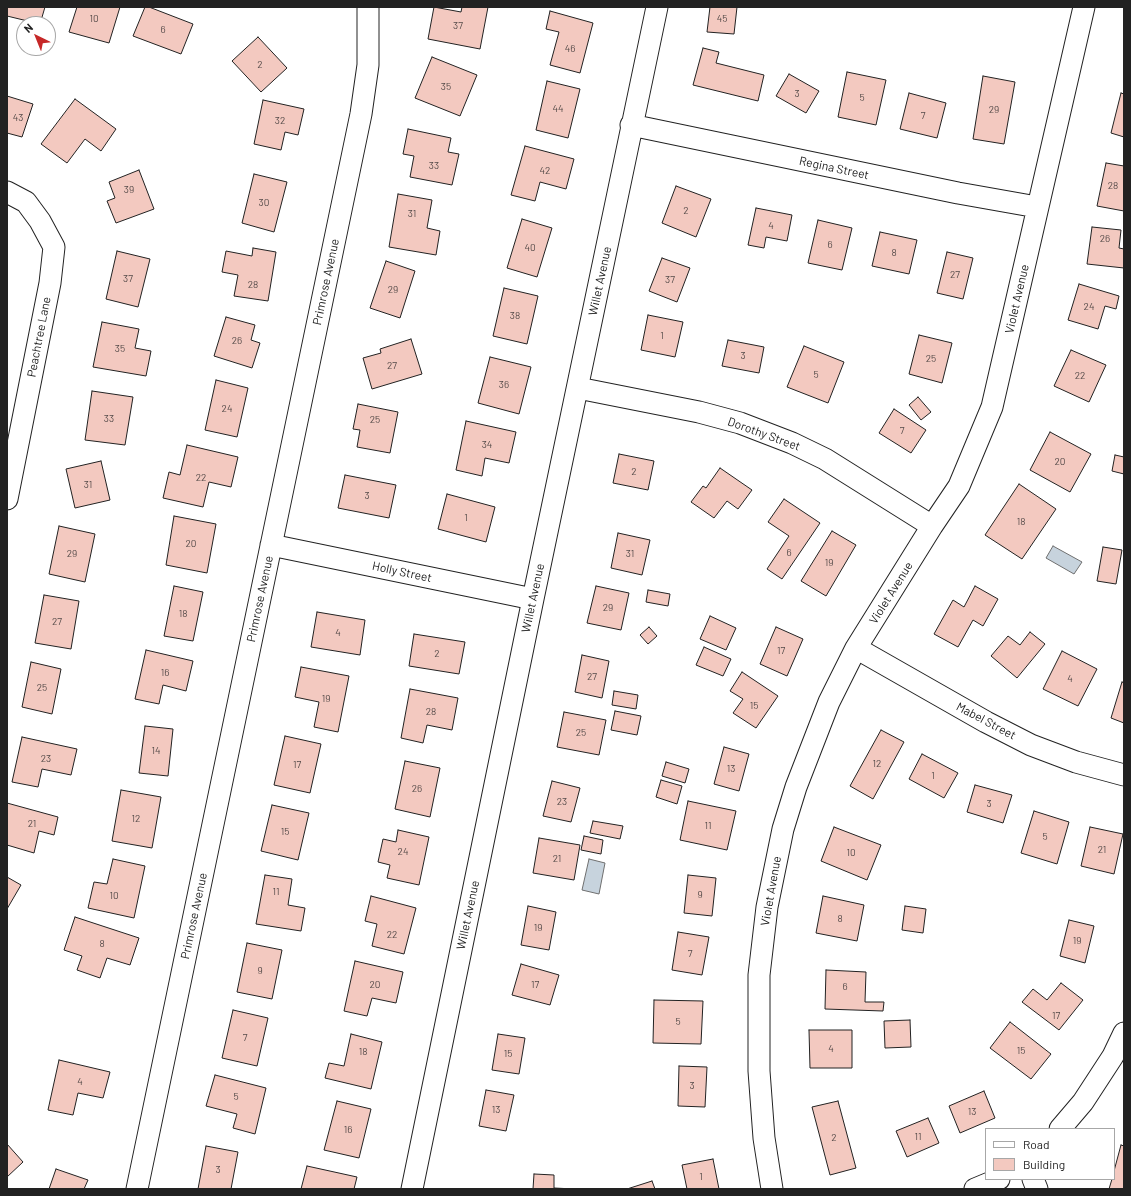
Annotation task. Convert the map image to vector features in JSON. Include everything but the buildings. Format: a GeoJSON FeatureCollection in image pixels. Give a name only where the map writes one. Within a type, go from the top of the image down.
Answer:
{"type":"FeatureCollection","features":[{"type":"Feature","properties":{"kind":"street","name":"Willet Avenue"},"geometry":{"type":"LineString","coordinates":[[412,1189],[631,125],[657,7]]}},
{"type":"Feature","properties":{"kind":"street","name":"Violet Avenue"},"geometry":{"type":"LineString","coordinates":[[772,1189],[764,1138],[759,1071],[759,975],[767,907],[782,830],[796,787],[829,702],[856,648],[932,526],[959,486],[992,407],[1084,7]]}},
{"type":"Feature","properties":{"kind":"street","name":"Primrose Avenue"},"geometry":{"type":"LineString","coordinates":[[137,1189],[361,114],[368,66],[365,8]]}},
{"type":"Feature","properties":{"kind":"street","name":"Regina Street"},"geometry":{"type":"LineString","coordinates":[[631,125],[958,194],[1038,207]]}},
{"type":"Feature","properties":{"kind":"street","name":"Peachtree Lane"},"geometry":{"type":"LineString","coordinates":[[7,192],[26,202],[40,220],[54,247],[50,283],[7,499]]}},
{"type":"Feature","properties":{"kind":"street","name":"Dorothy Street"},"geometry":{"type":"LineString","coordinates":[[578,388],[699,412],[740,423],[792,442],[825,459],[932,526]]}},
{"type":"Feature","properties":{"kind":"street","name":"Holly Street"},"geometry":{"type":"LineString","coordinates":[[271,545],[533,599]]}},
{"type":"Feature","properties":{"kind":"street","name":"Mabel Street"},"geometry":{"type":"LineString","coordinates":[[856,648],[986,722],[1031,744],[1076,762],[1124,775]]}},
{"type":"Feature","properties":{"kind":"street"},"geometry":{"type":"LineString","coordinates":[[1061,1128],[1083,1102],[1113,1056],[1124,1033]]}},
{"type":"Feature","properties":{"kind":"street"},"geometry":{"type":"LineString","coordinates":[[975,1189],[997,1180]]}},
{"type":"Feature","properties":{"kind":"shaded area"},"geometry":{"type":"Polygon","coordinates":[[[1053,546],[1082,562],[1074,574],[1046,558],[1053,546]]]}},
{"type":"Feature","properties":{"kind":"shaded area"},"geometry":{"type":"Polygon","coordinates":[[[589,859],[605,863],[599,894],[582,890],[589,859]]]}}]}
